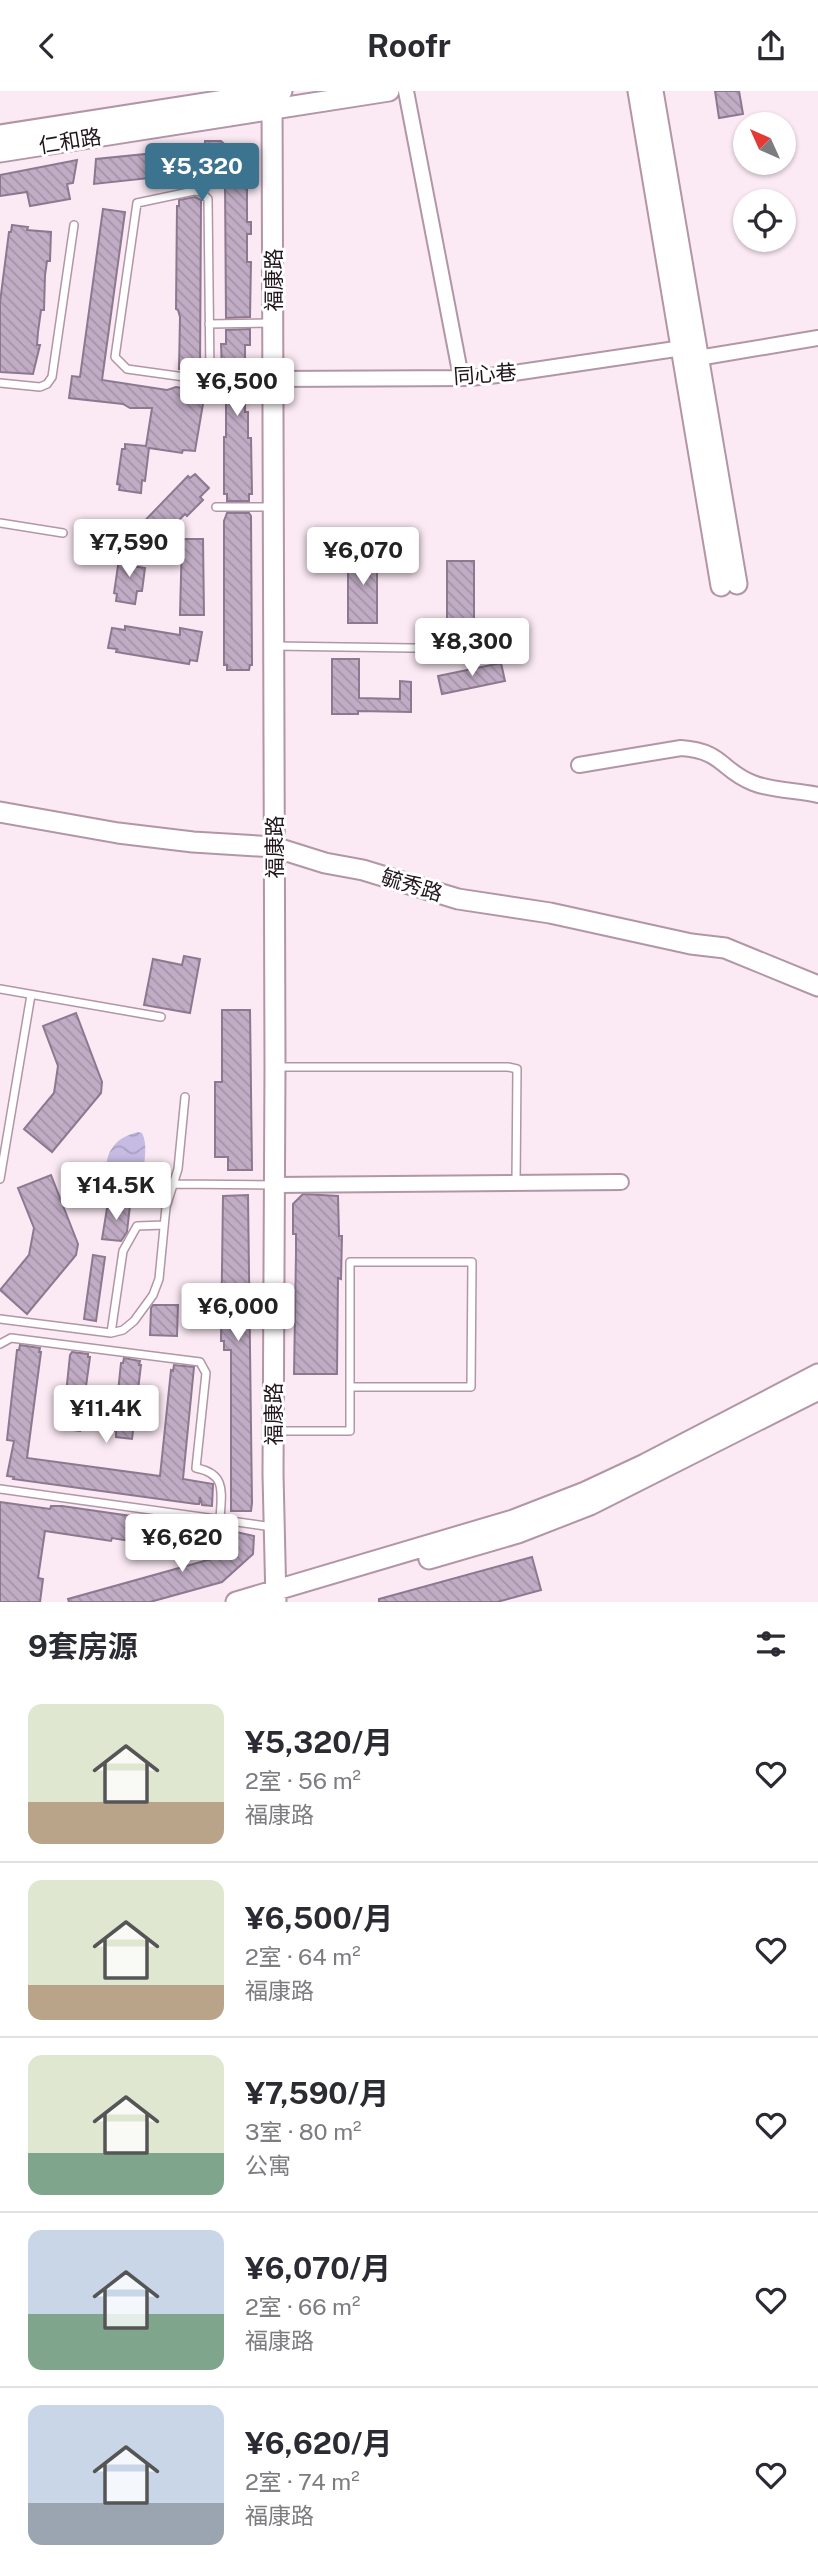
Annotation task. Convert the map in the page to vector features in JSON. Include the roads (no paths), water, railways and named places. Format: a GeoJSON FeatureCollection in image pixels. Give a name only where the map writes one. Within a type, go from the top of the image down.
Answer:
{"type":"FeatureCollection","features":[{"type":"Feature","properties":{"kind":"street","name":"仁和路"},"geometry":{"type":"LineString","coordinates":[[0,135],[274,96],[389,91]]}},
{"type":"Feature","properties":{"kind":"street"},"geometry":{"type":"LineString","coordinates":[[406,91],[461,377]]}},
{"type":"Feature","properties":{"kind":"street"},"geometry":{"type":"LineString","coordinates":[[638,91],[691,351]]}},
{"type":"Feature","properties":{"kind":"street"},"geometry":{"type":"LineString","coordinates":[[653,91],[729,585]]}},
{"type":"Feature","properties":{"kind":"street","name":"仁和路"},"geometry":{"type":"LineString","coordinates":[[0,152],[274,96]]}},
{"type":"Feature","properties":{"kind":"street","name":"福康路"},"geometry":{"type":"LineString","coordinates":[[274,96],[273,1431],[278,1598]]}},
{"type":"Feature","properties":{"kind":"street","name":"同心巷"},"geometry":{"type":"LineString","coordinates":[[273,379],[507,374],[818,338]]}},
{"type":"Feature","properties":{"kind":"street"},"geometry":{"type":"LineString","coordinates":[[579,765],[681,748],[696,749],[717,757],[741,777],[756,785],[818,795]]}},
{"type":"Feature","properties":{"kind":"street","name":"毓秀路"},"geometry":{"type":"LineString","coordinates":[[0,812],[118,833],[274,848],[325,863],[363,870],[458,899],[550,913],[691,944],[725,948],[818,986]]}},
{"type":"Feature","properties":{"kind":"street"},"geometry":{"type":"LineString","coordinates":[[275,1185],[621,1182]]}},
{"type":"Feature","properties":{"kind":"street"},"geometry":{"type":"LineString","coordinates":[[278,1598],[513,1520],[585,1492],[645,1464],[818,1374]]}},
{"type":"Feature","properties":{"kind":"street"},"geometry":{"type":"LineString","coordinates":[[236,1602],[278,1598],[518,1533],[590,1505],[651,1476],[818,1389]]}},
{"type":"Feature","properties":{"kind":"lane"},"geometry":{"type":"LineString","coordinates":[[194,191],[201,192],[208,199],[209,324],[210,375],[199,379],[127,369],[119,364],[115,357],[137,202],[194,191]]}},
{"type":"Feature","properties":{"kind":"lane"},"geometry":{"type":"LineString","coordinates":[[0,383],[40,387],[47,384],[52,377],[74,225]]}},
{"type":"Feature","properties":{"kind":"lane"},"geometry":{"type":"LineString","coordinates":[[209,324],[273,323]]}},
{"type":"Feature","properties":{"kind":"lane"},"geometry":{"type":"LineString","coordinates":[[216,507],[273,507]]}},
{"type":"Feature","properties":{"kind":"lane"},"geometry":{"type":"LineString","coordinates":[[0,523],[63,533]]}},
{"type":"Feature","properties":{"kind":"lane"},"geometry":{"type":"LineString","coordinates":[[274,646],[481,649]]}},
{"type":"Feature","properties":{"kind":"lane"},"geometry":{"type":"LineString","coordinates":[[0,989],[162,1017]]}},
{"type":"Feature","properties":{"kind":"lane"},"geometry":{"type":"LineString","coordinates":[[0,1179],[31,995]]}},
{"type":"Feature","properties":{"kind":"lane"},"geometry":{"type":"LineString","coordinates":[[275,1067],[517,1069],[516,1183]]}},
{"type":"Feature","properties":{"kind":"lane"},"geometry":{"type":"LineString","coordinates":[[0,1319],[111,1333],[129,1326],[153,1295],[159,1279],[166,1207],[178,1169],[185,1097]]}},
{"type":"Feature","properties":{"kind":"lane"},"geometry":{"type":"LineString","coordinates":[[173,1184],[275,1185]]}},
{"type":"Feature","properties":{"kind":"lane"},"geometry":{"type":"LineString","coordinates":[[111,1333],[123,1251],[137,1226],[164,1225]]}},
{"type":"Feature","properties":{"kind":"lane"},"geometry":{"type":"LineString","coordinates":[[273,1431],[350,1431],[350,1387],[350,1262],[472,1262],[471,1387],[350,1387]]}},
{"type":"Feature","properties":{"kind":"lane"},"geometry":{"type":"LineString","coordinates":[[0,1344],[11,1338],[200,1362],[206,1374],[196,1468],[216,1475],[220,1481],[220,1520]]}},
{"type":"Feature","properties":{"kind":"lane"},"geometry":{"type":"LineString","coordinates":[[0,1489],[274,1527]]}},
{"type":"Feature","properties":{"kind":"water"},"geometry":{"type":"Polygon","coordinates":[[[138,1132],[142,1133],[145,1142],[141,1183],[128,1194],[116,1194],[109,1188],[107,1181],[106,1169],[111,1149],[119,1140],[138,1132]]]}}]}
